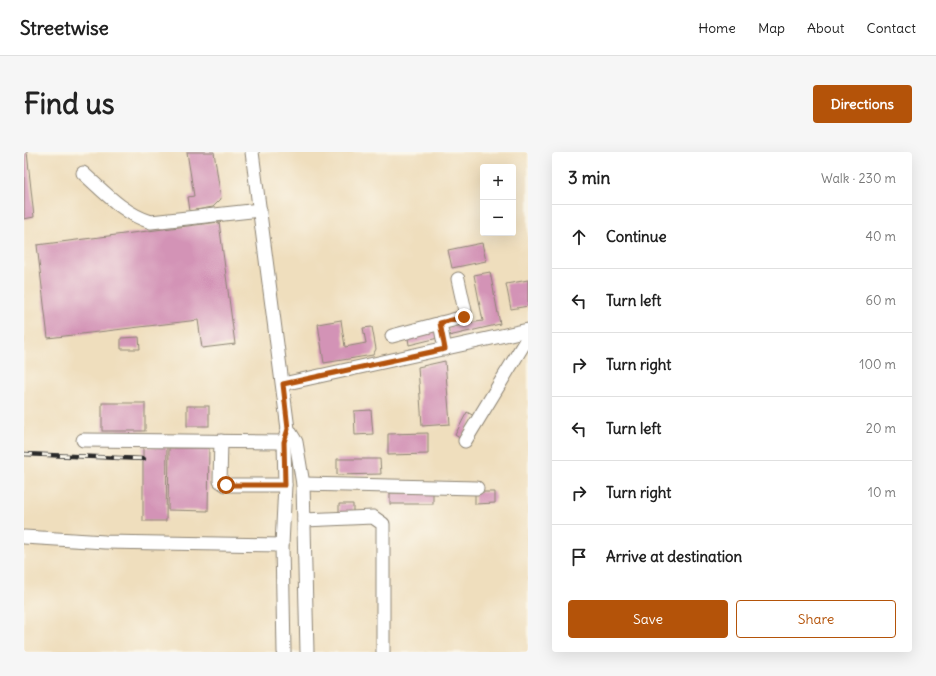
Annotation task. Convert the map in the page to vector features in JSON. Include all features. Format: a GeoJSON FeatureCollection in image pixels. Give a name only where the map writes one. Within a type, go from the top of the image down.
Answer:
{"type":"FeatureCollection","features":[{"type":"Feature","properties":{"kind":"street"},"geometry":{"type":"LineString","coordinates":[[252,152],[288,429],[284,442],[285,485],[282,545],[284,652]]}},
{"type":"Feature","properties":{"kind":"street"},"geometry":{"type":"LineString","coordinates":[[83,173],[109,196],[138,218],[151,222],[260,210]]}},
{"type":"Feature","properties":{"kind":"street"},"geometry":{"type":"LineString","coordinates":[[392,336],[464,317],[465,312],[458,279]]}},
{"type":"Feature","properties":{"kind":"street"},"geometry":{"type":"LineString","coordinates":[[440,323],[445,349]]}},
{"type":"Feature","properties":{"kind":"street"},"geometry":{"type":"LineString","coordinates":[[283,384],[528,330]]}},
{"type":"Feature","properties":{"kind":"street"},"geometry":{"type":"LineString","coordinates":[[465,441],[528,337]]}},
{"type":"Feature","properties":{"kind":"street"},"geometry":{"type":"LineString","coordinates":[[288,429],[296,442],[303,484],[307,652]]}},
{"type":"Feature","properties":{"kind":"street"},"geometry":{"type":"LineString","coordinates":[[83,440],[284,442]]}},
{"type":"Feature","properties":{"kind":"street"},"geometry":{"type":"LineString","coordinates":[[221,441],[220,481],[226,485],[285,485]]}},
{"type":"Feature","properties":{"kind":"street"},"geometry":{"type":"LineString","coordinates":[[303,484],[477,488]]}},
{"type":"Feature","properties":{"kind":"street"},"geometry":{"type":"LineString","coordinates":[[284,512],[304,515],[372,517],[383,524],[383,652]]}},
{"type":"Feature","properties":{"kind":"street"},"geometry":{"type":"LineString","coordinates":[[24,537],[105,542],[282,545]]}},
{"type":"Feature","properties":{"kind":"building"},"geometry":{"type":"Polygon","coordinates":[[[24,152],[27,152],[34,217],[24,219],[24,152]]]}},
{"type":"Feature","properties":{"kind":"building"},"geometry":{"type":"Polygon","coordinates":[[[187,152],[214,152],[221,199],[213,207],[190,211],[188,197],[194,196],[187,152]]]}},
{"type":"Feature","properties":{"kind":"building"},"geometry":{"type":"Polygon","coordinates":[[[219,222],[235,344],[202,348],[198,320],[48,338],[37,245],[219,222]]]}},
{"type":"Feature","properties":{"kind":"building"},"geometry":{"type":"Polygon","coordinates":[[[482,243],[486,261],[452,268],[448,250],[482,243]]]}},
{"type":"Feature","properties":{"kind":"building"},"geometry":{"type":"Polygon","coordinates":[[[490,272],[500,324],[449,336],[448,326],[483,321],[474,275],[490,272]]]}},
{"type":"Feature","properties":{"kind":"building"},"geometry":{"type":"Polygon","coordinates":[[[528,280],[528,306],[511,309],[506,284],[528,280]]]}},
{"type":"Feature","properties":{"kind":"building"},"geometry":{"type":"Polygon","coordinates":[[[341,320],[345,347],[366,343],[363,328],[372,327],[376,349],[373,355],[324,363],[318,324],[341,320]]]}},
{"type":"Feature","properties":{"kind":"building"},"geometry":{"type":"Polygon","coordinates":[[[436,331],[438,338],[409,345],[408,338],[436,331]]]}},
{"type":"Feature","properties":{"kind":"building"},"geometry":{"type":"Polygon","coordinates":[[[139,337],[140,349],[121,349],[121,338],[139,337]]]}},
{"type":"Feature","properties":{"kind":"building"},"geometry":{"type":"Polygon","coordinates":[[[445,361],[450,424],[422,426],[418,367],[445,361]]]}},
{"type":"Feature","properties":{"kind":"building"},"geometry":{"type":"Polygon","coordinates":[[[102,403],[145,403],[145,431],[102,431],[102,403]]]}},
{"type":"Feature","properties":{"kind":"building"},"geometry":{"type":"Polygon","coordinates":[[[187,406],[209,406],[209,426],[187,426],[187,406]]]}},
{"type":"Feature","properties":{"kind":"building"},"geometry":{"type":"Polygon","coordinates":[[[371,410],[373,434],[355,435],[354,411],[371,410]]]}},
{"type":"Feature","properties":{"kind":"building"},"geometry":{"type":"Polygon","coordinates":[[[467,412],[474,416],[461,439],[455,435],[467,412]]]}},
{"type":"Feature","properties":{"kind":"building"},"geometry":{"type":"Polygon","coordinates":[[[428,433],[428,454],[388,455],[388,434],[428,433]]]}},
{"type":"Feature","properties":{"kind":"building"},"geometry":{"type":"Polygon","coordinates":[[[143,447],[167,447],[166,521],[143,521],[143,447]]]}},
{"type":"Feature","properties":{"kind":"building"},"geometry":{"type":"Polygon","coordinates":[[[169,448],[209,448],[208,511],[168,510],[169,448]]]}},
{"type":"Feature","properties":{"kind":"building"},"geometry":{"type":"Polygon","coordinates":[[[337,459],[380,459],[381,474],[337,475],[337,459]]]}},
{"type":"Feature","properties":{"kind":"building"},"geometry":{"type":"Polygon","coordinates":[[[475,492],[495,492],[495,503],[475,504],[475,492]]]}},
{"type":"Feature","properties":{"kind":"building"},"geometry":{"type":"Polygon","coordinates":[[[390,493],[433,493],[433,504],[390,504],[390,493]]]}},
{"type":"Feature","properties":{"kind":"building"},"geometry":{"type":"Polygon","coordinates":[[[339,504],[353,504],[353,512],[339,513],[339,504]]]}},
{"type":"Feature","properties":{"kind":"railway"},"geometry":{"type":"LineString","coordinates":[[24,454],[144,459]]}},
{"type":"Feature","properties":{"kind":"route"},"geometry":{"type":"LineString","coordinates":[[226,485],[285,485],[284,442],[288,429],[283,384],[445,349],[440,323],[464,317]]}}]}
